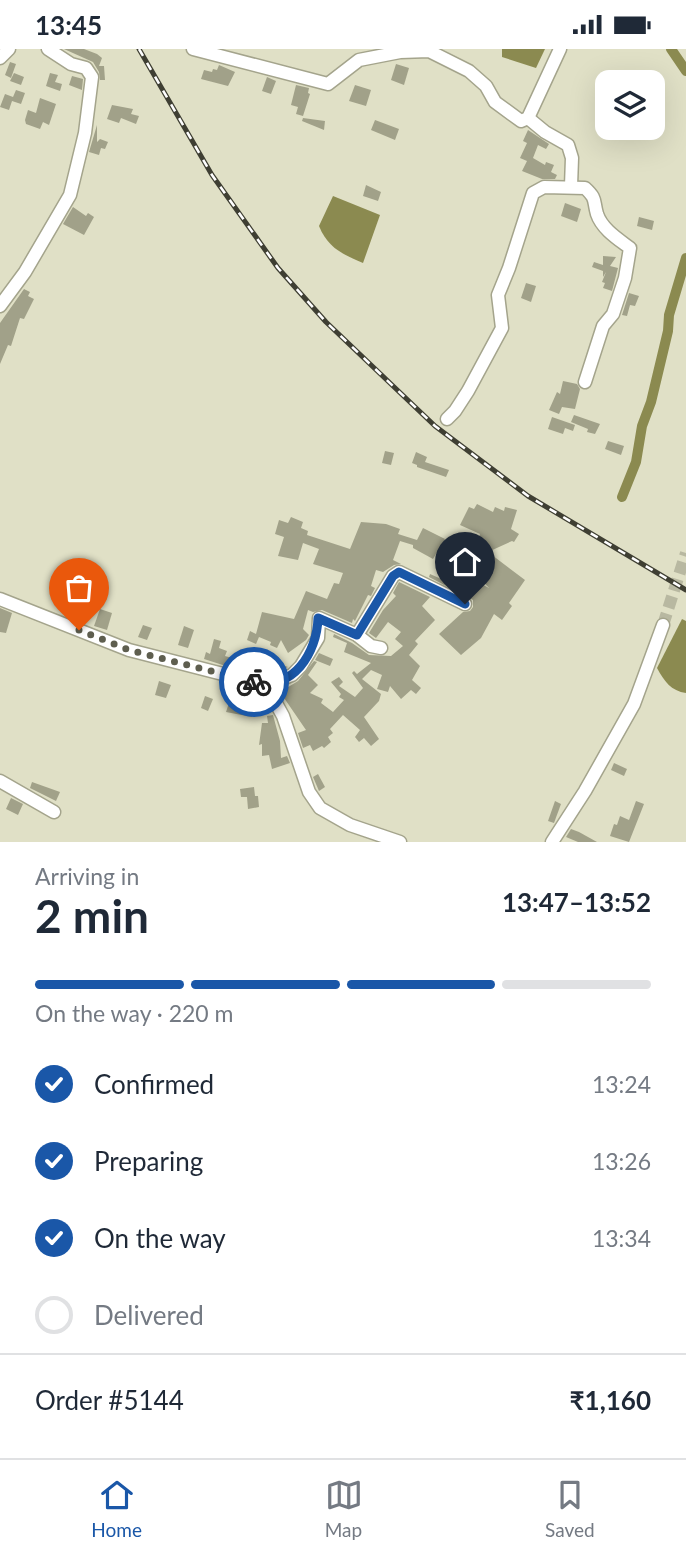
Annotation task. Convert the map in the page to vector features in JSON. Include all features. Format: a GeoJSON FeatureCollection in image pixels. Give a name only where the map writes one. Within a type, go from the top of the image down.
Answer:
{"type":"FeatureCollection","features":[{"type":"Feature","properties":{"kind":"street"},"geometry":{"type":"LineString","coordinates":[[0,58],[9,49]]}},
{"type":"Feature","properties":{"kind":"street"},"geometry":{"type":"LineString","coordinates":[[0,306],[25,272],[70,195],[85,133],[92,77],[86,68],[71,64],[48,49]]}},
{"type":"Feature","properties":{"kind":"street"},"geometry":{"type":"LineString","coordinates":[[193,49],[328,84],[359,60],[400,52],[429,50],[469,71],[486,86],[495,102],[521,121],[528,118],[559,49]]}},
{"type":"Feature","properties":{"kind":"street"},"geometry":{"type":"LineString","coordinates":[[528,118],[568,145],[572,158],[571,186]]}},
{"type":"Feature","properties":{"kind":"street"},"geometry":{"type":"LineString","coordinates":[[447,419],[468,391],[502,328],[498,295],[533,193],[544,187],[585,188],[594,197],[597,213],[606,229],[630,248],[625,278],[612,314],[603,326],[585,382]]}},
{"type":"Feature","properties":{"kind":"street"},"geometry":{"type":"LineString","coordinates":[[357,635],[393,576],[399,572],[465,604]]}},
{"type":"Feature","properties":{"kind":"street"},"geometry":{"type":"LineString","coordinates":[[0,599],[129,650],[266,685],[292,675],[301,666],[318,638],[318,618],[357,635],[371,646],[381,648]]}},
{"type":"Feature","properties":{"kind":"street"},"geometry":{"type":"LineString","coordinates":[[552,842],[585,791],[634,704],[663,625]]}},
{"type":"Feature","properties":{"kind":"street"},"geometry":{"type":"LineString","coordinates":[[266,685],[283,716],[309,792],[320,808],[350,825],[400,842]]}},
{"type":"Feature","properties":{"kind":"street"},"geometry":{"type":"LineString","coordinates":[[0,781],[54,812]]}},
{"type":"Feature","properties":{"kind":"shaded area"},"geometry":{"type":"Polygon","coordinates":[[[502,49],[545,49],[536,68],[502,57],[502,49]]]}},
{"type":"Feature","properties":{"kind":"shaded area"},"geometry":{"type":"Polygon","coordinates":[[[333,196],[380,215],[363,263],[336,249],[319,226],[333,196]]]}},
{"type":"Feature","properties":{"kind":"shaded area"},"geometry":{"type":"Polygon","coordinates":[[[682,619],[686,621],[686,693],[668,685],[657,668],[682,619]]]}},
{"type":"Feature","properties":{"kind":"building"},"geometry":{"type":"Polygon","coordinates":[[[64,49],[84,49],[97,54],[102,58],[99,66],[104,66],[105,80],[100,80],[93,62],[64,49]]]}},
{"type":"Feature","properties":{"kind":"building"},"geometry":{"type":"Polygon","coordinates":[[[10,62],[16,64],[11,78],[5,75],[10,62]]]}},
{"type":"Feature","properties":{"kind":"building"},"geometry":{"type":"Polygon","coordinates":[[[396,64],[409,68],[404,85],[391,80],[396,64]]]}},
{"type":"Feature","properties":{"kind":"building"},"geometry":{"type":"Polygon","coordinates":[[[219,65],[235,72],[228,86],[201,79],[204,70],[212,72],[213,69],[217,70],[219,65]]]}},
{"type":"Feature","properties":{"kind":"building"},"geometry":{"type":"Polygon","coordinates":[[[14,73],[24,77],[21,85],[10,81],[14,73]]]}},
{"type":"Feature","properties":{"kind":"building"},"geometry":{"type":"Polygon","coordinates":[[[50,73],[58,75],[55,82],[62,84],[60,91],[46,86],[50,73]]]}},
{"type":"Feature","properties":{"kind":"building"},"geometry":{"type":"Polygon","coordinates":[[[72,76],[83,79],[82,90],[69,85],[72,76]]]}},
{"type":"Feature","properties":{"kind":"building"},"geometry":{"type":"Polygon","coordinates":[[[267,77],[276,81],[271,94],[262,91],[267,77]]]}},
{"type":"Feature","properties":{"kind":"building"},"geometry":{"type":"Polygon","coordinates":[[[296,85],[309,88],[310,94],[303,116],[296,114],[298,107],[291,105],[296,85]]]}},
{"type":"Feature","properties":{"kind":"building"},"geometry":{"type":"Polygon","coordinates":[[[355,85],[371,90],[366,106],[349,101],[355,85]]]}},
{"type":"Feature","properties":{"kind":"building"},"geometry":{"type":"Polygon","coordinates":[[[16,90],[25,93],[21,104],[12,101],[9,110],[0,107],[5,94],[13,97],[16,90]]]}},
{"type":"Feature","properties":{"kind":"building"},"geometry":{"type":"Polygon","coordinates":[[[40,98],[56,104],[49,125],[43,122],[40,129],[26,124],[25,120],[28,110],[36,113],[40,98]]]}},
{"type":"Feature","properties":{"kind":"building"},"geometry":{"type":"Polygon","coordinates":[[[112,105],[133,109],[131,114],[139,116],[136,124],[121,118],[119,123],[107,119],[112,105]]]}},
{"type":"Feature","properties":{"kind":"building"},"geometry":{"type":"Polygon","coordinates":[[[303,118],[325,121],[324,130],[302,121],[303,118]]]}},
{"type":"Feature","properties":{"kind":"building"},"geometry":{"type":"Polygon","coordinates":[[[375,120],[399,129],[395,140],[371,130],[375,120]]]}},
{"type":"Feature","properties":{"kind":"building"},"geometry":{"type":"Polygon","coordinates":[[[97,125],[97,142],[100,139],[108,142],[105,149],[101,148],[99,155],[89,152],[97,125]]]}},
{"type":"Feature","properties":{"kind":"building"},"geometry":{"type":"Polygon","coordinates":[[[528,130],[549,144],[546,149],[538,145],[533,158],[545,165],[546,162],[554,165],[551,172],[557,175],[555,179],[542,179],[522,171],[527,161],[520,158],[527,143],[523,141],[528,130]]]}},
{"type":"Feature","properties":{"kind":"building"},"geometry":{"type":"Polygon","coordinates":[[[366,185],[381,192],[378,201],[363,196],[366,185]]]}},
{"type":"Feature","properties":{"kind":"building"},"geometry":{"type":"Polygon","coordinates":[[[565,203],[581,209],[577,222],[561,216],[565,203]]]}},
{"type":"Feature","properties":{"kind":"building"},"geometry":{"type":"Polygon","coordinates":[[[73,207],[86,216],[88,213],[94,217],[84,235],[63,224],[73,207]]]}},
{"type":"Feature","properties":{"kind":"building"},"geometry":{"type":"Polygon","coordinates":[[[639,217],[654,221],[652,230],[637,226],[639,217]]]}},
{"type":"Feature","properties":{"kind":"building"},"geometry":{"type":"Polygon","coordinates":[[[603,256],[616,257],[610,266],[618,268],[612,291],[603,288],[606,272],[603,277],[603,271],[592,267],[594,262],[603,265],[603,256]]]}},
{"type":"Feature","properties":{"kind":"building"},"geometry":{"type":"Polygon","coordinates":[[[526,283],[536,286],[531,302],[521,298],[526,283]]]}},
{"type":"Feature","properties":{"kind":"building"},"geometry":{"type":"Polygon","coordinates":[[[24,289],[30,292],[28,296],[34,299],[24,319],[20,318],[11,346],[8,345],[0,364],[0,323],[24,289]]]}},
{"type":"Feature","properties":{"kind":"building"},"geometry":{"type":"Polygon","coordinates":[[[629,293],[639,296],[635,306],[630,305],[627,316],[622,315],[629,293]]]}},
{"type":"Feature","properties":{"kind":"building"},"geometry":{"type":"Polygon","coordinates":[[[563,381],[577,384],[580,389],[575,409],[562,407],[559,414],[549,410],[557,392],[560,394],[563,381]]]}},
{"type":"Feature","properties":{"kind":"building"},"geometry":{"type":"Polygon","coordinates":[[[574,415],[600,424],[595,434],[571,422],[574,415]]]}},
{"type":"Feature","properties":{"kind":"building"},"geometry":{"type":"Polygon","coordinates":[[[552,417],[575,425],[573,431],[565,428],[563,434],[548,429],[552,417]]]}},
{"type":"Feature","properties":{"kind":"building"},"geometry":{"type":"Polygon","coordinates":[[[608,441],[624,446],[621,455],[605,449],[608,441]]]}},
{"type":"Feature","properties":{"kind":"building"},"geometry":{"type":"Polygon","coordinates":[[[385,451],[394,453],[391,465],[382,463],[385,451]]]}},
{"type":"Feature","properties":{"kind":"building"},"geometry":{"type":"Polygon","coordinates":[[[416,452],[427,457],[425,462],[449,470],[446,477],[412,463],[416,452]]]}},
{"type":"Feature","properties":{"kind":"building"},"geometry":{"type":"Polygon","coordinates":[[[477,504],[493,512],[495,507],[504,511],[505,507],[517,510],[511,529],[519,534],[514,542],[488,552],[525,580],[509,603],[512,606],[502,620],[494,614],[481,638],[461,655],[439,634],[463,612],[470,611],[473,600],[429,577],[430,574],[448,582],[449,578],[463,588],[472,579],[489,588],[477,575],[490,562],[473,552],[480,534],[460,525],[469,507],[474,509],[477,504]]]}},
{"type":"Feature","properties":{"kind":"building"},"geometry":{"type":"Polygon","coordinates":[[[291,517],[303,522],[301,528],[308,531],[307,535],[350,549],[361,522],[386,524],[400,529],[398,534],[417,540],[423,528],[445,539],[433,559],[413,548],[413,545],[400,541],[393,560],[401,564],[383,572],[376,570],[371,586],[375,588],[371,596],[368,595],[355,621],[353,619],[352,623],[322,610],[308,610],[303,629],[309,635],[288,653],[281,640],[277,648],[259,637],[256,644],[247,640],[250,631],[256,634],[262,612],[294,619],[306,591],[327,599],[334,583],[339,584],[343,573],[313,564],[319,549],[303,543],[298,560],[278,556],[284,537],[275,534],[279,520],[288,523],[291,517]]]}},
{"type":"Feature","properties":{"kind":"building"},"geometry":{"type":"Polygon","coordinates":[[[463,547],[474,555],[466,563],[457,552],[463,547]]]}},
{"type":"Feature","properties":{"kind":"building"},"geometry":{"type":"Polygon","coordinates":[[[399,582],[430,597],[422,606],[435,620],[415,641],[418,644],[409,655],[420,666],[412,680],[421,688],[416,694],[411,690],[401,699],[390,686],[388,692],[377,689],[382,675],[371,670],[362,679],[381,694],[379,701],[364,717],[379,739],[371,746],[364,738],[359,742],[355,737],[360,730],[343,715],[330,729],[333,733],[328,737],[331,742],[324,748],[322,746],[313,751],[310,745],[303,748],[298,733],[306,730],[280,692],[298,681],[314,661],[317,662],[308,675],[318,685],[310,693],[323,699],[321,703],[333,712],[344,700],[339,697],[341,694],[331,682],[339,677],[343,682],[339,686],[355,697],[363,688],[352,673],[354,671],[357,674],[371,663],[344,652],[347,643],[333,637],[334,634],[369,655],[391,656],[403,646],[395,639],[401,632],[388,622],[376,638],[369,633],[383,610],[396,596],[393,593],[399,582]]]}},
{"type":"Feature","properties":{"kind":"building"},"geometry":{"type":"Polygon","coordinates":[[[0,608],[12,613],[6,633],[0,632],[0,608]]]}},
{"type":"Feature","properties":{"kind":"building"},"geometry":{"type":"Polygon","coordinates":[[[100,609],[112,613],[107,630],[94,626],[100,609]]]}},
{"type":"Feature","properties":{"kind":"building"},"geometry":{"type":"Polygon","coordinates":[[[143,625],[152,628],[147,640],[138,637],[143,625]]]}},
{"type":"Feature","properties":{"kind":"building"},"geometry":{"type":"Polygon","coordinates":[[[184,626],[194,630],[188,648],[178,645],[184,626]]]}},
{"type":"Feature","properties":{"kind":"building"},"geometry":{"type":"Polygon","coordinates":[[[214,639],[221,641],[219,648],[227,651],[225,656],[232,658],[229,667],[204,659],[206,652],[210,654],[214,639]]]}},
{"type":"Feature","properties":{"kind":"building"},"geometry":{"type":"Polygon","coordinates":[[[319,653],[333,659],[330,666],[315,660],[319,653]]]}},
{"type":"Feature","properties":{"kind":"building"},"geometry":{"type":"Polygon","coordinates":[[[244,655],[288,667],[281,670],[277,666],[272,673],[259,669],[251,671],[240,667],[244,655]]]}},
{"type":"Feature","properties":{"kind":"building"},"geometry":{"type":"Polygon","coordinates":[[[159,681],[171,685],[166,698],[155,695],[159,681]]]}},
{"type":"Feature","properties":{"kind":"building"},"geometry":{"type":"Polygon","coordinates":[[[242,688],[249,690],[246,700],[253,703],[252,717],[226,712],[233,691],[240,694],[242,688]]]}},
{"type":"Feature","properties":{"kind":"building"},"geometry":{"type":"Polygon","coordinates":[[[205,696],[213,699],[208,711],[201,708],[205,696]]]}},
{"type":"Feature","properties":{"kind":"building"},"geometry":{"type":"Polygon","coordinates":[[[273,715],[280,741],[281,758],[287,756],[290,763],[272,769],[269,755],[262,756],[262,744],[259,745],[262,723],[268,723],[267,716],[273,715]]]}},
{"type":"Feature","properties":{"kind":"building"},"geometry":{"type":"Polygon","coordinates":[[[614,763],[627,769],[624,776],[611,770],[614,763]]]}},
{"type":"Feature","properties":{"kind":"building"},"geometry":{"type":"Polygon","coordinates":[[[318,774],[325,787],[319,791],[313,777],[318,774]]]}},
{"type":"Feature","properties":{"kind":"building"},"geometry":{"type":"Polygon","coordinates":[[[32,782],[60,792],[56,801],[30,788],[32,782]]]}},
{"type":"Feature","properties":{"kind":"building"},"geometry":{"type":"Polygon","coordinates":[[[254,787],[259,807],[248,809],[247,797],[241,797],[240,789],[254,787]]]}},
{"type":"Feature","properties":{"kind":"building"},"geometry":{"type":"Polygon","coordinates":[[[11,798],[23,804],[18,815],[6,809],[11,798]]]}},
{"type":"Feature","properties":{"kind":"building"},"geometry":{"type":"Polygon","coordinates":[[[555,801],[561,804],[554,823],[548,821],[555,801]]]}},
{"type":"Feature","properties":{"kind":"building"},"geometry":{"type":"Polygon","coordinates":[[[636,801],[644,804],[629,842],[610,836],[620,816],[629,820],[636,801]]]}},
{"type":"Feature","properties":{"kind":"building"},"geometry":{"type":"Polygon","coordinates":[[[571,829],[597,842],[578,842],[566,837],[571,829]]]}},
{"type":"Feature","properties":{"kind":"waterway"},"geometry":{"type":"LineString","coordinates":[[671,49],[686,71]]}},
{"type":"Feature","properties":{"kind":"waterway"},"geometry":{"type":"LineString","coordinates":[[622,497],[636,462],[642,426],[651,402],[668,331],[669,315],[686,258]]}},
{"type":"Feature","properties":{"kind":"tunnel"},"geometry":{"type":"LineString","coordinates":[[663,625],[686,553]]}},
{"type":"Feature","properties":{"kind":"railway"},"geometry":{"type":"LineString","coordinates":[[139,49],[212,175],[278,268],[326,322],[435,426],[528,496],[686,590]]}},
{"type":"Feature","properties":{"kind":"way so far"},"geometry":{"type":"LineString","coordinates":[[79,630],[129,650],[254,682]]}},
{"type":"Feature","properties":{"kind":"route"},"geometry":{"type":"LineString","coordinates":[[254,682],[266,685],[292,675],[301,666],[318,638],[318,618],[357,635],[393,576],[399,572],[408,574],[465,604]]}}]}
